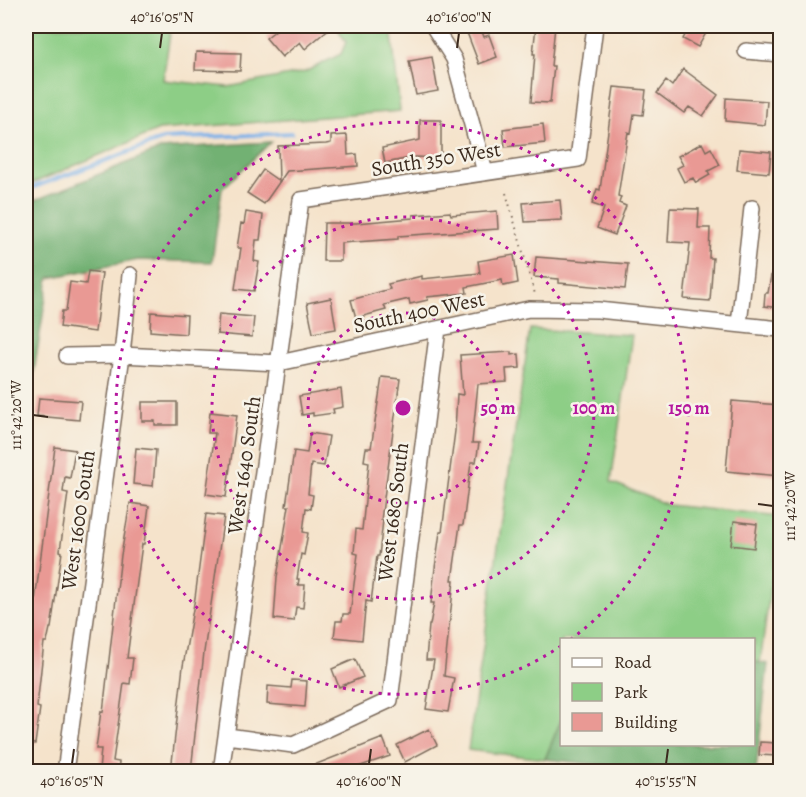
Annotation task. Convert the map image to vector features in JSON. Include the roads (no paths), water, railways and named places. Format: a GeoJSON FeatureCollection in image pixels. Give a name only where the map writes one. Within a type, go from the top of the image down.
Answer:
{"type":"FeatureCollection","features":[{"type":"Feature","properties":{"kind":"street"},"geometry":{"type":"LineString","coordinates":[[433,26],[454,59],[485,172]]}},
{"type":"Feature","properties":{"kind":"street","name":"South 350 West"},"geometry":{"type":"LineString","coordinates":[[301,200],[578,159],[595,26]]}},
{"type":"Feature","properties":{"kind":"street"},"geometry":{"type":"LineString","coordinates":[[746,51],[780,54]]}},
{"type":"Feature","properties":{"kind":"street","name":"West 1640 South"},"geometry":{"type":"LineString","coordinates":[[221,771],[301,200]]}},
{"type":"Feature","properties":{"kind":"street"},"geometry":{"type":"LineString","coordinates":[[739,324],[752,208]]}},
{"type":"Feature","properties":{"kind":"street","name":"West 1600 South"},"geometry":{"type":"LineString","coordinates":[[65,771],[122,356],[130,274]]}},
{"type":"Feature","properties":{"kind":"street","name":"South 400 West"},"geometry":{"type":"LineString","coordinates":[[67,356],[122,356],[279,363],[529,309],[598,310],[780,328]]}},
{"type":"Feature","properties":{"kind":"street","name":"West 1680 South"},"geometry":{"type":"LineString","coordinates":[[227,736],[293,745],[390,700],[438,329]]}},
{"type":"Feature","properties":{"kind":"waterway"},"geometry":{"type":"LineString","coordinates":[[26,190],[164,139],[292,133]]}}]}
